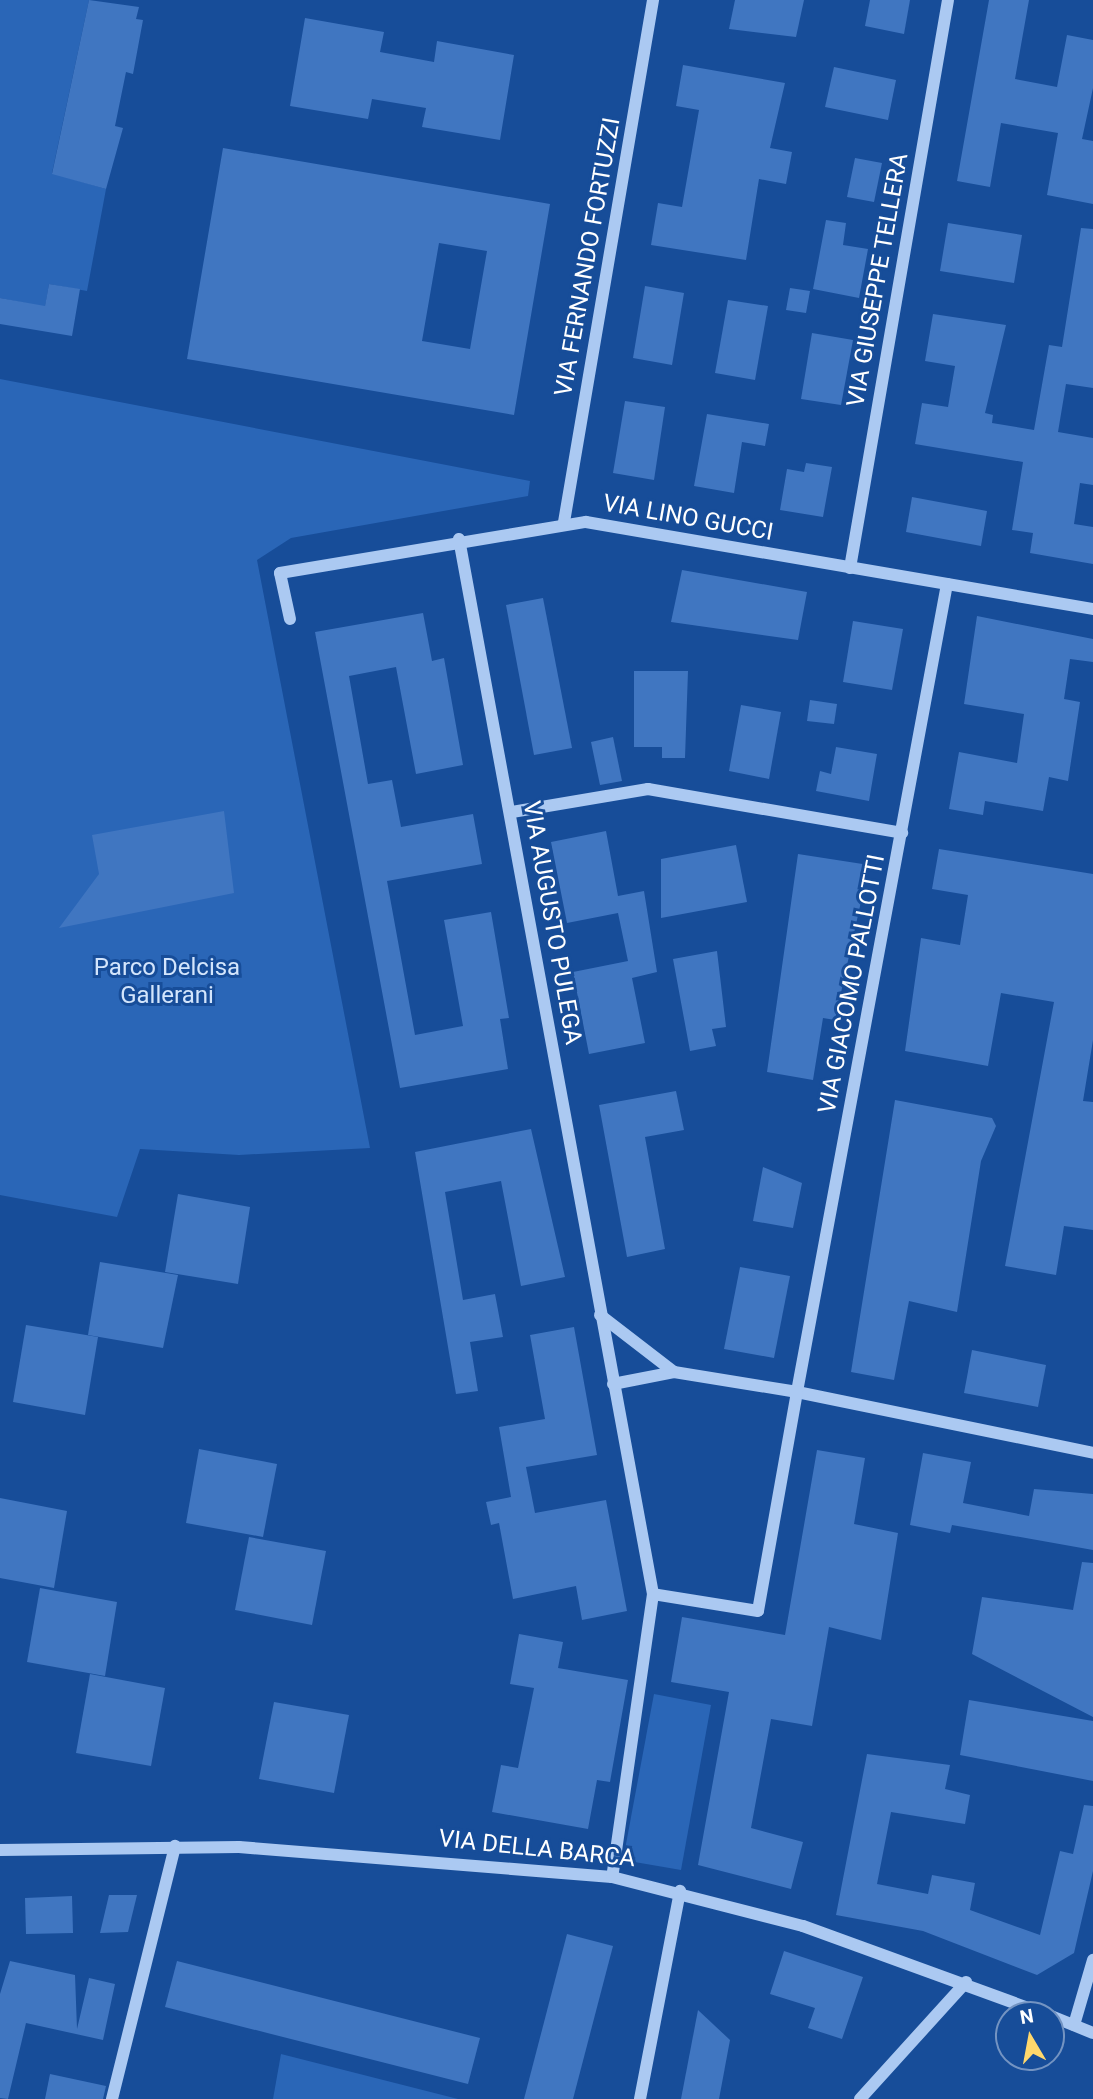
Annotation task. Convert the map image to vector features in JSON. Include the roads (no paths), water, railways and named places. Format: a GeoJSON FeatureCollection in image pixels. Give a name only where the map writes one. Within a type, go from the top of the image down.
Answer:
{"type":"FeatureCollection","features":[{"type":"Feature","properties":{"kind":"street","name":"VIA FERNANDO FORTUZZI"},"geometry":{"type":"LineString","coordinates":[[564,522],[653,0]]}},
{"type":"Feature","properties":{"kind":"street","name":"VIA GIUSEPPE TELLERA"},"geometry":{"type":"LineString","coordinates":[[850,568],[948,0]]}},
{"type":"Feature","properties":{"kind":"street","name":"VIA LINO GUCCI"},"geometry":{"type":"LineString","coordinates":[[290,620],[280,573],[564,522],[610,523],[850,568],[1093,609]]}},
{"type":"Feature","properties":{"kind":"street","name":"VIA AUGUSTO PULEGA"},"geometry":{"type":"LineString","coordinates":[[459,539],[512,811],[600,1314],[653,1594],[612,1877]]}},
{"type":"Feature","properties":{"kind":"street","name":"VIA GIACOMO PALLOTTI"},"geometry":{"type":"LineString","coordinates":[[653,1594],[758,1611],[947,584]]}},
{"type":"Feature","properties":{"kind":"street"},"geometry":{"type":"LineString","coordinates":[[512,811],[648,789],[902,833]]}},
{"type":"Feature","properties":{"kind":"street"},"geometry":{"type":"LineString","coordinates":[[600,1314],[631,1345],[674,1372]]}},
{"type":"Feature","properties":{"kind":"street"},"geometry":{"type":"LineString","coordinates":[[613,1384],[674,1372],[797,1392],[1093,1452]]}},
{"type":"Feature","properties":{"kind":"street"},"geometry":{"type":"LineString","coordinates":[[112,2099],[175,1846]]}},
{"type":"Feature","properties":{"kind":"street","name":"VIA DELLA BARCA"},"geometry":{"type":"LineString","coordinates":[[0,1850],[175,1846],[429,1858],[612,1877],[680,1891],[966,1982],[1014,2001]]}},
{"type":"Feature","properties":{"kind":"street"},"geometry":{"type":"LineString","coordinates":[[640,2099],[680,1891]]}},
{"type":"Feature","properties":{"kind":"street"},"geometry":{"type":"LineString","coordinates":[[1074,2025],[1093,1960]]}},
{"type":"Feature","properties":{"kind":"street"},"geometry":{"type":"LineString","coordinates":[[860,2099],[966,1982]]}},
{"type":"Feature","properties":{"kind":"street","name":"VIA DELLA BARCA"},"geometry":{"type":"LineString","coordinates":[[1065,2021],[1093,2033]]}},
{"type":"Feature","properties":{"kind":"park label","name":"Parco Delcisa Gallerani"},"geometry":{"type":"Point","coordinates":[167,982]}}]}
